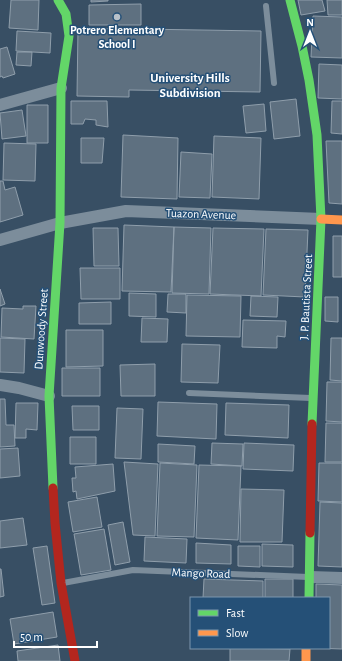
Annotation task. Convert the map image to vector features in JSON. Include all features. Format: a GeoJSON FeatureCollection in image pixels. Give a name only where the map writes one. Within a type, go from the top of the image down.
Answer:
{"type":"FeatureCollection","features":[{"type":"Feature","properties":{"kind":"street","name":"Dunwoody Street"},"geometry":{"type":"LineString","coordinates":[[58,0],[66,14],[69,36],[61,88],[60,223],[49,396],[55,523],[61,583],[75,661]]}},
{"type":"Feature","properties":{"kind":"street","name":"J. P. Bautista Street"},"geometry":{"type":"LineString","coordinates":[[290,0],[303,53],[317,135],[321,219],[313,398],[309,597]]}},
{"type":"Feature","properties":{"kind":"street"},"geometry":{"type":"LineString","coordinates":[[0,105],[61,88]]}},
{"type":"Feature","properties":{"kind":"street","name":"Tuazon Avenue"},"geometry":{"type":"LineString","coordinates":[[0,240],[60,223],[126,211],[342,220]]}},
{"type":"Feature","properties":{"kind":"street"},"geometry":{"type":"LineString","coordinates":[[0,385],[19,388],[49,396]]}},
{"type":"Feature","properties":{"kind":"street","name":"Mango Road"},"geometry":{"type":"LineString","coordinates":[[310,577],[342,578]]}},
{"type":"Feature","properties":{"kind":"street"},"geometry":{"type":"LineString","coordinates":[[306,649],[306,661]]}},
{"type":"Feature","properties":{"kind":"lane"},"geometry":{"type":"LineString","coordinates":[[266,6],[274,83]]}},
{"type":"Feature","properties":{"kind":"lane"},"geometry":{"type":"LineString","coordinates":[[189,394],[313,398]]}},
{"type":"Feature","properties":{"kind":"lane","name":"Mango Road"},"geometry":{"type":"LineString","coordinates":[[61,583],[133,570],[310,577]]}},
{"type":"Feature","properties":{"kind":"building"},"geometry":{"type":"Polygon","coordinates":[[[11,0],[39,0],[38,30],[9,28],[11,0]]]}},
{"type":"Feature","properties":{"kind":"building"},"geometry":{"type":"Polygon","coordinates":[[[91,0],[108,0],[108,1],[91,2],[91,0]]]}},
{"type":"Feature","properties":{"kind":"building"},"geometry":{"type":"Polygon","coordinates":[[[298,0],[322,0],[325,11],[301,15],[298,0]]]}},
{"type":"Feature","properties":{"kind":"building"},"geometry":{"type":"Polygon","coordinates":[[[327,0],[342,0],[342,15],[328,15],[327,0]]]}},
{"type":"Feature","properties":{"kind":"building"},"geometry":{"type":"Polygon","coordinates":[[[141,4],[141,25],[89,25],[89,5],[141,4]]]}},
{"type":"Feature","properties":{"kind":"building"},"geometry":{"type":"Polygon","coordinates":[[[313,16],[342,17],[342,58],[311,57],[313,16]]]}},
{"type":"Feature","properties":{"kind":"building"},"geometry":{"type":"Polygon","coordinates":[[[78,28],[261,31],[260,92],[129,90],[129,97],[77,96],[78,28]]]}},
{"type":"Feature","properties":{"kind":"building"},"geometry":{"type":"Polygon","coordinates":[[[17,31],[51,33],[50,53],[16,51],[17,31]]]}},
{"type":"Feature","properties":{"kind":"building"},"geometry":{"type":"Polygon","coordinates":[[[7,47],[15,74],[3,78],[2,76],[0,77],[0,49],[7,47]]]}},
{"type":"Feature","properties":{"kind":"building"},"geometry":{"type":"Polygon","coordinates":[[[17,52],[32,52],[31,66],[16,65],[17,52]]]}},
{"type":"Feature","properties":{"kind":"building"},"geometry":{"type":"Polygon","coordinates":[[[319,64],[342,65],[342,99],[318,98],[319,64]]]}},
{"type":"Feature","properties":{"kind":"building"},"geometry":{"type":"Polygon","coordinates":[[[296,99],[300,136],[274,139],[270,102],[296,99]]]}},
{"type":"Feature","properties":{"kind":"building"},"geometry":{"type":"Polygon","coordinates":[[[71,101],[107,101],[108,127],[96,125],[96,120],[85,119],[83,124],[71,124],[71,101]]]}},
{"type":"Feature","properties":{"kind":"building"},"geometry":{"type":"Polygon","coordinates":[[[332,101],[342,101],[342,134],[331,133],[332,101]]]}},
{"type":"Feature","properties":{"kind":"building"},"geometry":{"type":"Polygon","coordinates":[[[264,104],[266,131],[246,133],[243,106],[264,104]]]}},
{"type":"Feature","properties":{"kind":"building"},"geometry":{"type":"Polygon","coordinates":[[[27,105],[48,105],[48,143],[27,143],[27,105]]]}},
{"type":"Feature","properties":{"kind":"building"},"geometry":{"type":"Polygon","coordinates":[[[22,110],[26,136],[2,139],[0,113],[22,110]]]}},
{"type":"Feature","properties":{"kind":"building"},"geometry":{"type":"Polygon","coordinates":[[[123,135],[178,138],[177,199],[121,197],[123,135]]]}},
{"type":"Feature","properties":{"kind":"building"},"geometry":{"type":"Polygon","coordinates":[[[214,136],[261,138],[259,199],[212,197],[214,136]]]}},
{"type":"Feature","properties":{"kind":"building"},"geometry":{"type":"Polygon","coordinates":[[[81,138],[104,138],[102,163],[81,163],[81,138]]]}},
{"type":"Feature","properties":{"kind":"building"},"geometry":{"type":"Polygon","coordinates":[[[326,141],[342,141],[342,204],[329,203],[326,141]]]}},
{"type":"Feature","properties":{"kind":"building"},"geometry":{"type":"Polygon","coordinates":[[[4,143],[36,144],[35,181],[3,180],[4,143]]]}},
{"type":"Feature","properties":{"kind":"building"},"geometry":{"type":"Polygon","coordinates":[[[181,152],[212,154],[210,198],[179,197],[181,152]]]}},
{"type":"Feature","properties":{"kind":"building"},"geometry":{"type":"Polygon","coordinates":[[[0,181],[3,181],[5,190],[15,187],[23,215],[0,222],[0,181]]]}},
{"type":"Feature","properties":{"kind":"building"},"geometry":{"type":"Polygon","coordinates":[[[124,225],[174,227],[171,292],[122,291],[124,225]]]}},
{"type":"Feature","properties":{"kind":"building"},"geometry":{"type":"Polygon","coordinates":[[[174,227],[211,228],[209,294],[172,293],[174,227]]]}},
{"type":"Feature","properties":{"kind":"building"},"geometry":{"type":"Polygon","coordinates":[[[93,228],[118,228],[119,266],[94,266],[93,228]]]}},
{"type":"Feature","properties":{"kind":"building"},"geometry":{"type":"Polygon","coordinates":[[[213,228],[264,229],[261,296],[210,294],[213,228]]]}},
{"type":"Feature","properties":{"kind":"building"},"geometry":{"type":"Polygon","coordinates":[[[266,229],[308,230],[305,297],[263,295],[266,229]]]}},
{"type":"Feature","properties":{"kind":"building"},"geometry":{"type":"Polygon","coordinates":[[[333,236],[342,236],[342,277],[333,277],[333,236]]]}},
{"type":"Feature","properties":{"kind":"building"},"geometry":{"type":"Polygon","coordinates":[[[80,268],[120,268],[120,299],[81,299],[80,268]]]}},
{"type":"Feature","properties":{"kind":"building"},"geometry":{"type":"Polygon","coordinates":[[[0,289],[5,304],[0,306],[0,289]]]}},
{"type":"Feature","properties":{"kind":"building"},"geometry":{"type":"Polygon","coordinates":[[[129,293],[156,294],[156,317],[129,316],[129,293]]]}},
{"type":"Feature","properties":{"kind":"building"},"geometry":{"type":"Polygon","coordinates":[[[168,294],[186,294],[186,313],[167,312],[168,294]]]}},
{"type":"Feature","properties":{"kind":"building"},"geometry":{"type":"Polygon","coordinates":[[[187,295],[241,296],[240,337],[186,336],[187,295]]]}},
{"type":"Feature","properties":{"kind":"building"},"geometry":{"type":"Polygon","coordinates":[[[251,296],[278,297],[277,317],[250,316],[251,296]]]}},
{"type":"Feature","properties":{"kind":"building"},"geometry":{"type":"Polygon","coordinates":[[[325,297],[338,297],[338,322],[325,321],[325,297]]]}},
{"type":"Feature","properties":{"kind":"building"},"geometry":{"type":"Polygon","coordinates":[[[111,302],[111,324],[79,324],[79,303],[111,302]]]}},
{"type":"Feature","properties":{"kind":"building"},"geometry":{"type":"Polygon","coordinates":[[[23,306],[36,306],[34,339],[1,337],[2,308],[23,309],[23,306]]]}},
{"type":"Feature","properties":{"kind":"building"},"geometry":{"type":"Polygon","coordinates":[[[142,318],[168,319],[167,342],[141,342],[142,318]]]}},
{"type":"Feature","properties":{"kind":"building"},"geometry":{"type":"Polygon","coordinates":[[[243,320],[286,321],[285,337],[277,336],[277,348],[242,347],[243,320]]]}},
{"type":"Feature","properties":{"kind":"building"},"geometry":{"type":"Polygon","coordinates":[[[66,330],[103,330],[103,366],[66,367],[66,330]]]}},
{"type":"Feature","properties":{"kind":"building"},"geometry":{"type":"Polygon","coordinates":[[[0,338],[25,339],[24,373],[0,372],[0,338]]]}},
{"type":"Feature","properties":{"kind":"building"},"geometry":{"type":"Polygon","coordinates":[[[331,338],[342,338],[342,381],[330,380],[331,338]]]}},
{"type":"Feature","properties":{"kind":"building"},"geometry":{"type":"Polygon","coordinates":[[[182,344],[220,345],[218,383],[181,382],[182,344]]]}},
{"type":"Feature","properties":{"kind":"building"},"geometry":{"type":"Polygon","coordinates":[[[155,364],[155,396],[121,396],[120,365],[155,364]]]}},
{"type":"Feature","properties":{"kind":"building"},"geometry":{"type":"Polygon","coordinates":[[[62,368],[100,368],[100,396],[62,396],[62,368]]]}},
{"type":"Feature","properties":{"kind":"building"},"geometry":{"type":"Polygon","coordinates":[[[327,382],[342,382],[342,422],[326,421],[327,382]]]}},
{"type":"Feature","properties":{"kind":"building"},"geometry":{"type":"Polygon","coordinates":[[[0,399],[5,399],[6,425],[14,425],[15,446],[0,447],[0,399]]]}},
{"type":"Feature","properties":{"kind":"building"},"geometry":{"type":"Polygon","coordinates":[[[158,402],[217,404],[216,439],[157,436],[158,402]]]}},
{"type":"Feature","properties":{"kind":"building"},"geometry":{"type":"Polygon","coordinates":[[[16,403],[38,403],[37,430],[26,429],[26,438],[15,438],[16,403]]]}},
{"type":"Feature","properties":{"kind":"building"},"geometry":{"type":"Polygon","coordinates":[[[226,403],[289,405],[288,438],[225,435],[226,403]]]}},
{"type":"Feature","properties":{"kind":"building"},"geometry":{"type":"Polygon","coordinates":[[[72,406],[99,406],[99,430],[73,430],[72,406]]]}},
{"type":"Feature","properties":{"kind":"building"},"geometry":{"type":"Polygon","coordinates":[[[117,408],[143,409],[141,459],[115,458],[117,408]]]}},
{"type":"Feature","properties":{"kind":"building"},"geometry":{"type":"Polygon","coordinates":[[[326,423],[342,423],[342,462],[325,462],[326,423]]]}},
{"type":"Feature","properties":{"kind":"building"},"geometry":{"type":"Polygon","coordinates":[[[70,437],[96,437],[96,464],[70,464],[70,437]]]}},
{"type":"Feature","properties":{"kind":"building"},"geometry":{"type":"Polygon","coordinates":[[[212,443],[243,444],[242,466],[211,464],[212,443]]]}},
{"type":"Feature","properties":{"kind":"building"},"geometry":{"type":"Polygon","coordinates":[[[244,443],[294,445],[293,471],[243,469],[244,443]]]}},
{"type":"Feature","properties":{"kind":"building"},"geometry":{"type":"Polygon","coordinates":[[[158,444],[195,446],[194,464],[158,462],[158,444]]]}},
{"type":"Feature","properties":{"kind":"building"},"geometry":{"type":"Polygon","coordinates":[[[18,448],[20,476],[0,478],[0,449],[18,448]]]}},
{"type":"Feature","properties":{"kind":"building"},"geometry":{"type":"Polygon","coordinates":[[[124,462],[158,464],[155,536],[133,535],[124,462]]]}},
{"type":"Feature","properties":{"kind":"building"},"geometry":{"type":"Polygon","coordinates":[[[160,463],[197,465],[194,537],[157,536],[160,463]]]}},
{"type":"Feature","properties":{"kind":"building"},"geometry":{"type":"Polygon","coordinates":[[[319,463],[342,463],[342,502],[318,501],[319,463]]]}},
{"type":"Feature","properties":{"kind":"building"},"geometry":{"type":"Polygon","coordinates":[[[113,464],[115,491],[77,499],[76,491],[73,492],[72,478],[76,478],[75,467],[113,464]]]}},
{"type":"Feature","properties":{"kind":"building"},"geometry":{"type":"Polygon","coordinates":[[[199,465],[241,466],[238,540],[196,538],[199,465]]]}},
{"type":"Feature","properties":{"kind":"building"},"geometry":{"type":"Polygon","coordinates":[[[241,489],[284,490],[282,542],[240,542],[241,489]]]}},
{"type":"Feature","properties":{"kind":"building"},"geometry":{"type":"Polygon","coordinates":[[[97,497],[102,527],[73,532],[68,502],[97,497]]]}},
{"type":"Feature","properties":{"kind":"building"},"geometry":{"type":"Polygon","coordinates":[[[320,502],[342,503],[342,567],[318,566],[320,502]]]}},
{"type":"Feature","properties":{"kind":"building"},"geometry":{"type":"Polygon","coordinates":[[[23,518],[27,545],[0,548],[0,521],[23,518]]]}},
{"type":"Feature","properties":{"kind":"building"},"geometry":{"type":"Polygon","coordinates":[[[123,522],[130,562],[115,565],[108,525],[123,522]]]}},
{"type":"Feature","properties":{"kind":"building"},"geometry":{"type":"Polygon","coordinates":[[[104,529],[111,570],[81,575],[74,534],[104,529]]]}},
{"type":"Feature","properties":{"kind":"building"},"geometry":{"type":"Polygon","coordinates":[[[145,537],[187,539],[186,563],[144,561],[145,537]]]}},
{"type":"Feature","properties":{"kind":"building"},"geometry":{"type":"Polygon","coordinates":[[[196,543],[231,545],[231,564],[196,563],[196,543]]]}},
{"type":"Feature","properties":{"kind":"building"},"geometry":{"type":"Polygon","coordinates":[[[262,544],[293,545],[293,567],[262,566],[262,544]]]}},
{"type":"Feature","properties":{"kind":"building"},"geometry":{"type":"Polygon","coordinates":[[[47,546],[55,603],[42,605],[33,548],[47,546]]]}},
{"type":"Feature","properties":{"kind":"building"},"geometry":{"type":"Polygon","coordinates":[[[238,546],[260,546],[260,567],[238,566],[238,546]]]}},
{"type":"Feature","properties":{"kind":"building"},"geometry":{"type":"Polygon","coordinates":[[[0,569],[4,596],[0,597],[0,569]]]}},
{"type":"Feature","properties":{"kind":"building"},"geometry":{"type":"Polygon","coordinates":[[[204,579],[263,581],[263,597],[203,597],[204,579]]]}},
{"type":"Feature","properties":{"kind":"building"},"geometry":{"type":"Polygon","coordinates":[[[265,579],[293,579],[293,597],[265,597],[265,579]]]}},
{"type":"Feature","properties":{"kind":"building"},"geometry":{"type":"Polygon","coordinates":[[[316,584],[342,585],[342,649],[330,649],[330,597],[316,597],[316,584]]]}},
{"type":"Feature","properties":{"kind":"building"},"geometry":{"type":"Polygon","coordinates":[[[53,612],[57,637],[14,644],[10,619],[53,612]]]}},
{"type":"Feature","properties":{"kind":"building"},"geometry":{"type":"Polygon","coordinates":[[[58,645],[60,661],[18,661],[17,651],[58,645]]]}},
{"type":"Feature","properties":{"kind":"building"},"geometry":{"type":"Polygon","coordinates":[[[230,649],[290,649],[289,661],[230,661],[230,649]]]}},
{"type":"Feature","properties":{"kind":"traffic: fast"},"geometry":{"type":"LineString","coordinates":[[53,488],[49,396],[60,223],[61,88],[69,36],[66,14],[58,0]]}},
{"type":"Feature","properties":{"kind":"traffic: fast"},"geometry":{"type":"LineString","coordinates":[[290,0],[309,80],[317,135],[321,219],[312,424]]}},
{"type":"Feature","properties":{"kind":"traffic: fast"},"geometry":{"type":"LineString","coordinates":[[309,597],[310,533]]}},
{"type":"Feature","properties":{"kind":"traffic: slow"},"geometry":{"type":"LineString","coordinates":[[321,219],[342,220]]}},
{"type":"Feature","properties":{"kind":"traffic: slow"},"geometry":{"type":"LineString","coordinates":[[306,649],[306,661]]}},
{"type":"Feature","properties":{"kind":"traffic: jam"},"geometry":{"type":"LineString","coordinates":[[310,533],[312,424]]}},
{"type":"Feature","properties":{"kind":"traffic: jam"},"geometry":{"type":"LineString","coordinates":[[53,488],[61,583],[75,661]]}},
{"type":"Feature","properties":{"kind":"place","name":"Potrero Elementary School I"},"geometry":{"type":"Point","coordinates":[117,17]}},
{"type":"Feature","properties":{"kind":"district","name":"University Hills Subdivision"},"geometry":{"type":"Point","coordinates":[190,86]}}]}
